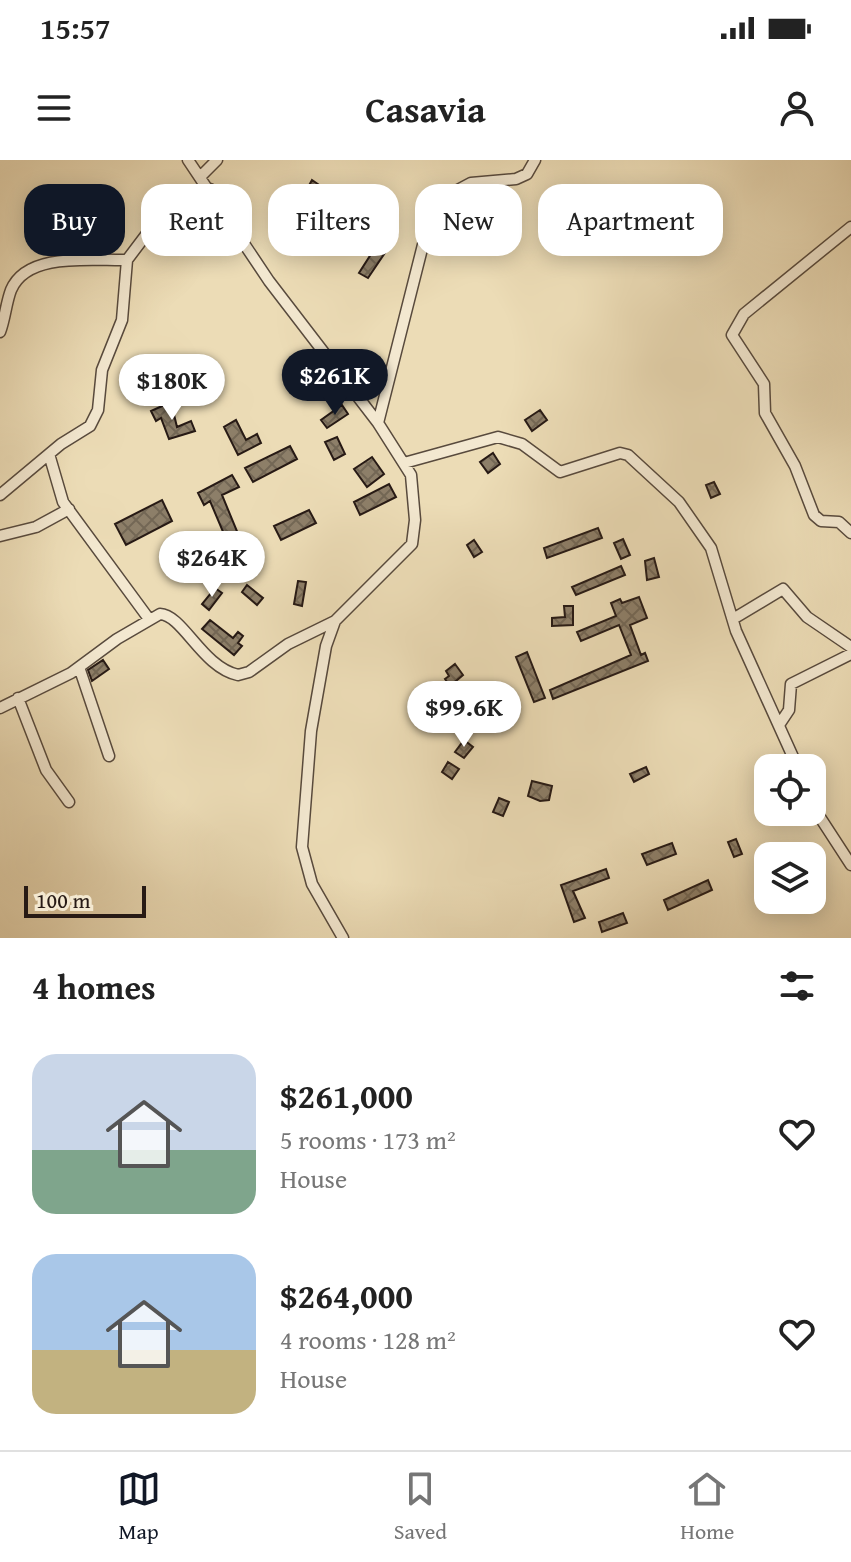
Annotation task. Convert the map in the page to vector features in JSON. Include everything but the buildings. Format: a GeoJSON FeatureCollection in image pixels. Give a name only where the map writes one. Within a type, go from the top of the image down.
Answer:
{"type":"FeatureCollection","features":[{"type":"Feature","properties":{"kind":"street"},"geometry":{"type":"LineString","coordinates":[[188,160],[206,184]]}},
{"type":"Feature","properties":{"kind":"street"},"geometry":{"type":"LineString","coordinates":[[200,177],[217,160]]}},
{"type":"Feature","properties":{"kind":"street"},"geometry":{"type":"LineString","coordinates":[[378,423],[428,225],[456,191],[471,183],[516,179],[527,174],[535,160]]}},
{"type":"Feature","properties":{"kind":"street"},"geometry":{"type":"LineString","coordinates":[[851,227],[744,314],[732,335],[764,384],[765,413],[795,466],[814,515],[821,521],[839,522],[851,533]]}},
{"type":"Feature","properties":{"kind":"street"},"geometry":{"type":"LineString","coordinates":[[2,488],[95,419],[102,370],[122,320],[127,260],[141,241]]}},
{"type":"Feature","properties":{"kind":"street"},"geometry":{"type":"LineString","coordinates":[[0,708],[79,667],[160,614],[173,617],[209,660],[238,675],[249,672],[288,644],[335,621],[412,544],[415,520],[411,475],[378,423],[252,255]]}},
{"type":"Feature","properties":{"kind":"street"},"geometry":{"type":"LineString","coordinates":[[0,332],[12,287],[35,268],[60,261],[127,260]]}},
{"type":"Feature","properties":{"kind":"street"},"geometry":{"type":"LineString","coordinates":[[404,463],[498,437],[522,444],[560,472],[612,454],[628,455],[679,502],[711,548],[733,619],[792,754]]}},
{"type":"Feature","properties":{"kind":"street"},"geometry":{"type":"LineString","coordinates":[[49,454],[55,483],[69,509],[149,619]]}},
{"type":"Feature","properties":{"kind":"street"},"geometry":{"type":"LineString","coordinates":[[0,536],[36,527],[69,509]]}},
{"type":"Feature","properties":{"kind":"street"},"geometry":{"type":"LineString","coordinates":[[733,619],[783,589],[807,617],[851,647]]}},
{"type":"Feature","properties":{"kind":"street"},"geometry":{"type":"LineString","coordinates":[[335,621],[326,646],[311,731],[302,847],[312,884],[343,938]]}},
{"type":"Feature","properties":{"kind":"street"},"geometry":{"type":"LineString","coordinates":[[779,725],[789,710],[791,684],[851,654]]}},
{"type":"Feature","properties":{"kind":"street"},"geometry":{"type":"LineString","coordinates":[[79,667],[109,756]]}},
{"type":"Feature","properties":{"kind":"street"},"geometry":{"type":"LineString","coordinates":[[18,698],[46,770],[69,802]]}},
{"type":"Feature","properties":{"kind":"street"},"geometry":{"type":"LineString","coordinates":[[826,826],[851,865]]}}]}
